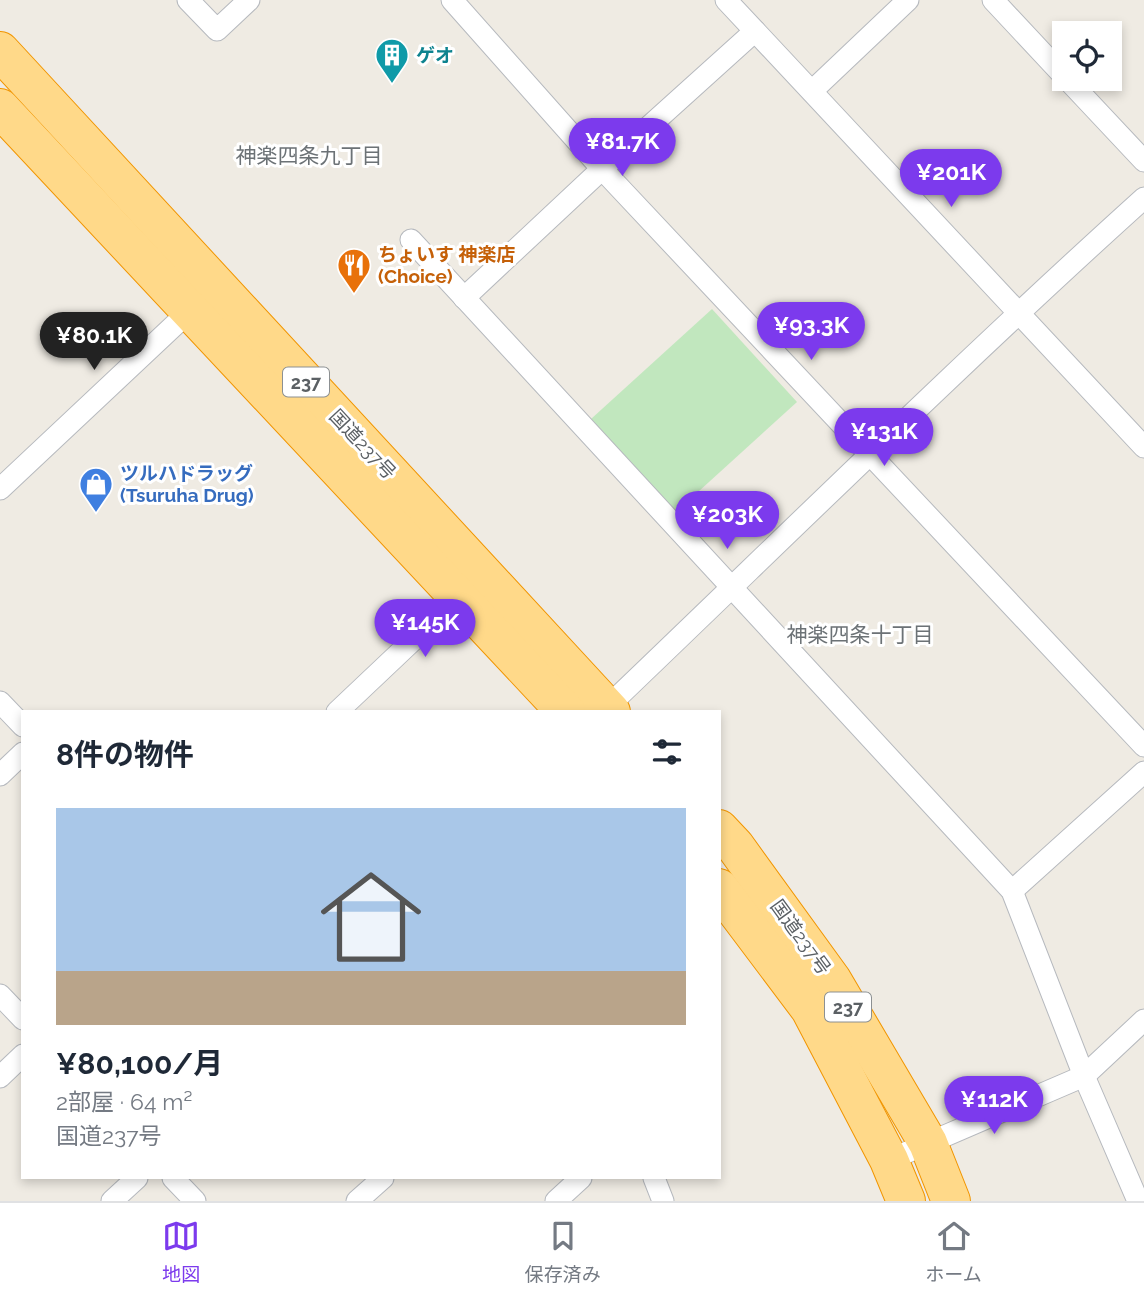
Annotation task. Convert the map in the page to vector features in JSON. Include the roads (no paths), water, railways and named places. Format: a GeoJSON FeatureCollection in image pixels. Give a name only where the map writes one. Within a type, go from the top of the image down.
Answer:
{"type":"FeatureCollection","features":[{"type":"Feature","properties":{"kind":"highway","name":"国道237号"},"geometry":{"type":"LineString","coordinates":[[0,51],[204,298],[472,585],[605,710]]}},
{"type":"Feature","properties":{"kind":"highway","name":"国道237号"},"geometry":{"type":"LineString","coordinates":[[0,108],[204,298]]}},
{"type":"Feature","properties":{"kind":"highway","name":"国道237号"},"geometry":{"type":"LineString","coordinates":[[472,585],[565,710]]}},
{"type":"Feature","properties":{"kind":"highway","name":"国道237号"},"geometry":{"type":"LineString","coordinates":[[724,845],[832,980],[928,1143],[951,1201]]}},
{"type":"Feature","properties":{"kind":"highway","name":"国道237号"},"geometry":{"type":"LineString","coordinates":[[721,891],[810,1009],[889,1160],[906,1201]]}},
{"type":"Feature","properties":{"kind":"street"},"geometry":{"type":"LineString","coordinates":[[188,0],[217,30],[248,0]]}},
{"type":"Feature","properties":{"kind":"street"},"geometry":{"type":"LineString","coordinates":[[452,0],[602,169],[1144,746]]}},
{"type":"Feature","properties":{"kind":"street"},"geometry":{"type":"LineString","coordinates":[[726,0],[1144,447]]}},
{"type":"Feature","properties":{"kind":"street"},"geometry":{"type":"LineString","coordinates":[[812,91],[908,0]]}},
{"type":"Feature","properties":{"kind":"street"},"geometry":{"type":"LineString","coordinates":[[993,0],[1052,63]]}},
{"type":"Feature","properties":{"kind":"street"},"geometry":{"type":"LineString","coordinates":[[464,298],[755,31]]}},
{"type":"Feature","properties":{"kind":"street"},"geometry":{"type":"LineString","coordinates":[[1078,91],[1144,161]]}},
{"type":"Feature","properties":{"kind":"street"},"geometry":{"type":"LineString","coordinates":[[607,710],[868,454],[1018,312],[1144,198]]}},
{"type":"Feature","properties":{"kind":"street"},"geometry":{"type":"LineString","coordinates":[[411,240],[1012,891],[1084,1076],[1138,1201]]}},
{"type":"Feature","properties":{"kind":"street"},"geometry":{"type":"LineString","coordinates":[[0,489],[204,298]]}},
{"type":"Feature","properties":{"kind":"street"},"geometry":{"type":"LineString","coordinates":[[339,710],[472,585]]}},
{"type":"Feature","properties":{"kind":"street"},"geometry":{"type":"LineString","coordinates":[[0,702],[21,724]]}},
{"type":"Feature","properties":{"kind":"street"},"geometry":{"type":"LineString","coordinates":[[0,775],[21,755]]}},
{"type":"Feature","properties":{"kind":"street"},"geometry":{"type":"LineString","coordinates":[[1012,891],[1144,772]]}},
{"type":"Feature","properties":{"kind":"street"},"geometry":{"type":"LineString","coordinates":[[0,995],[21,1013]]}},
{"type":"Feature","properties":{"kind":"street"},"geometry":{"type":"LineString","coordinates":[[889,1160],[1084,1076],[1144,1020]]}},
{"type":"Feature","properties":{"kind":"street"},"geometry":{"type":"LineString","coordinates":[[0,1077],[21,1057]]}},
{"type":"Feature","properties":{"kind":"street"},"geometry":{"type":"LineString","coordinates":[[112,1201],[136,1179]]}},
{"type":"Feature","properties":{"kind":"street"},"geometry":{"type":"LineString","coordinates":[[174,1179],[195,1201]]}},
{"type":"Feature","properties":{"kind":"street"},"geometry":{"type":"LineString","coordinates":[[358,1201],[382,1179]]}},
{"type":"Feature","properties":{"kind":"street"},"geometry":{"type":"LineString","coordinates":[[556,1201],[580,1179]]}},
{"type":"Feature","properties":{"kind":"street"},"geometry":{"type":"LineString","coordinates":[[654,1179],[663,1201]]}},
{"type":"Feature","properties":{"kind":"place","name":"ゲオ"},"geometry":{"type":"Point","coordinates":[392,85]}},
{"type":"Feature","properties":{"kind":"place","name":"ちょいす 神楽店 (Choice)"},"geometry":{"type":"Point","coordinates":[354,295]}},
{"type":"Feature","properties":{"kind":"place","name":"ツルハドラッグ (Tsuruha Drug)"},"geometry":{"type":"Point","coordinates":[96,514]}},
{"type":"Feature","properties":{"kind":"district","name":"神楽四条九丁目"},"geometry":{"type":"Point","coordinates":[309,155]}},
{"type":"Feature","properties":{"kind":"district","name":"神楽四条十丁目"},"geometry":{"type":"Point","coordinates":[860,634]}}]}
